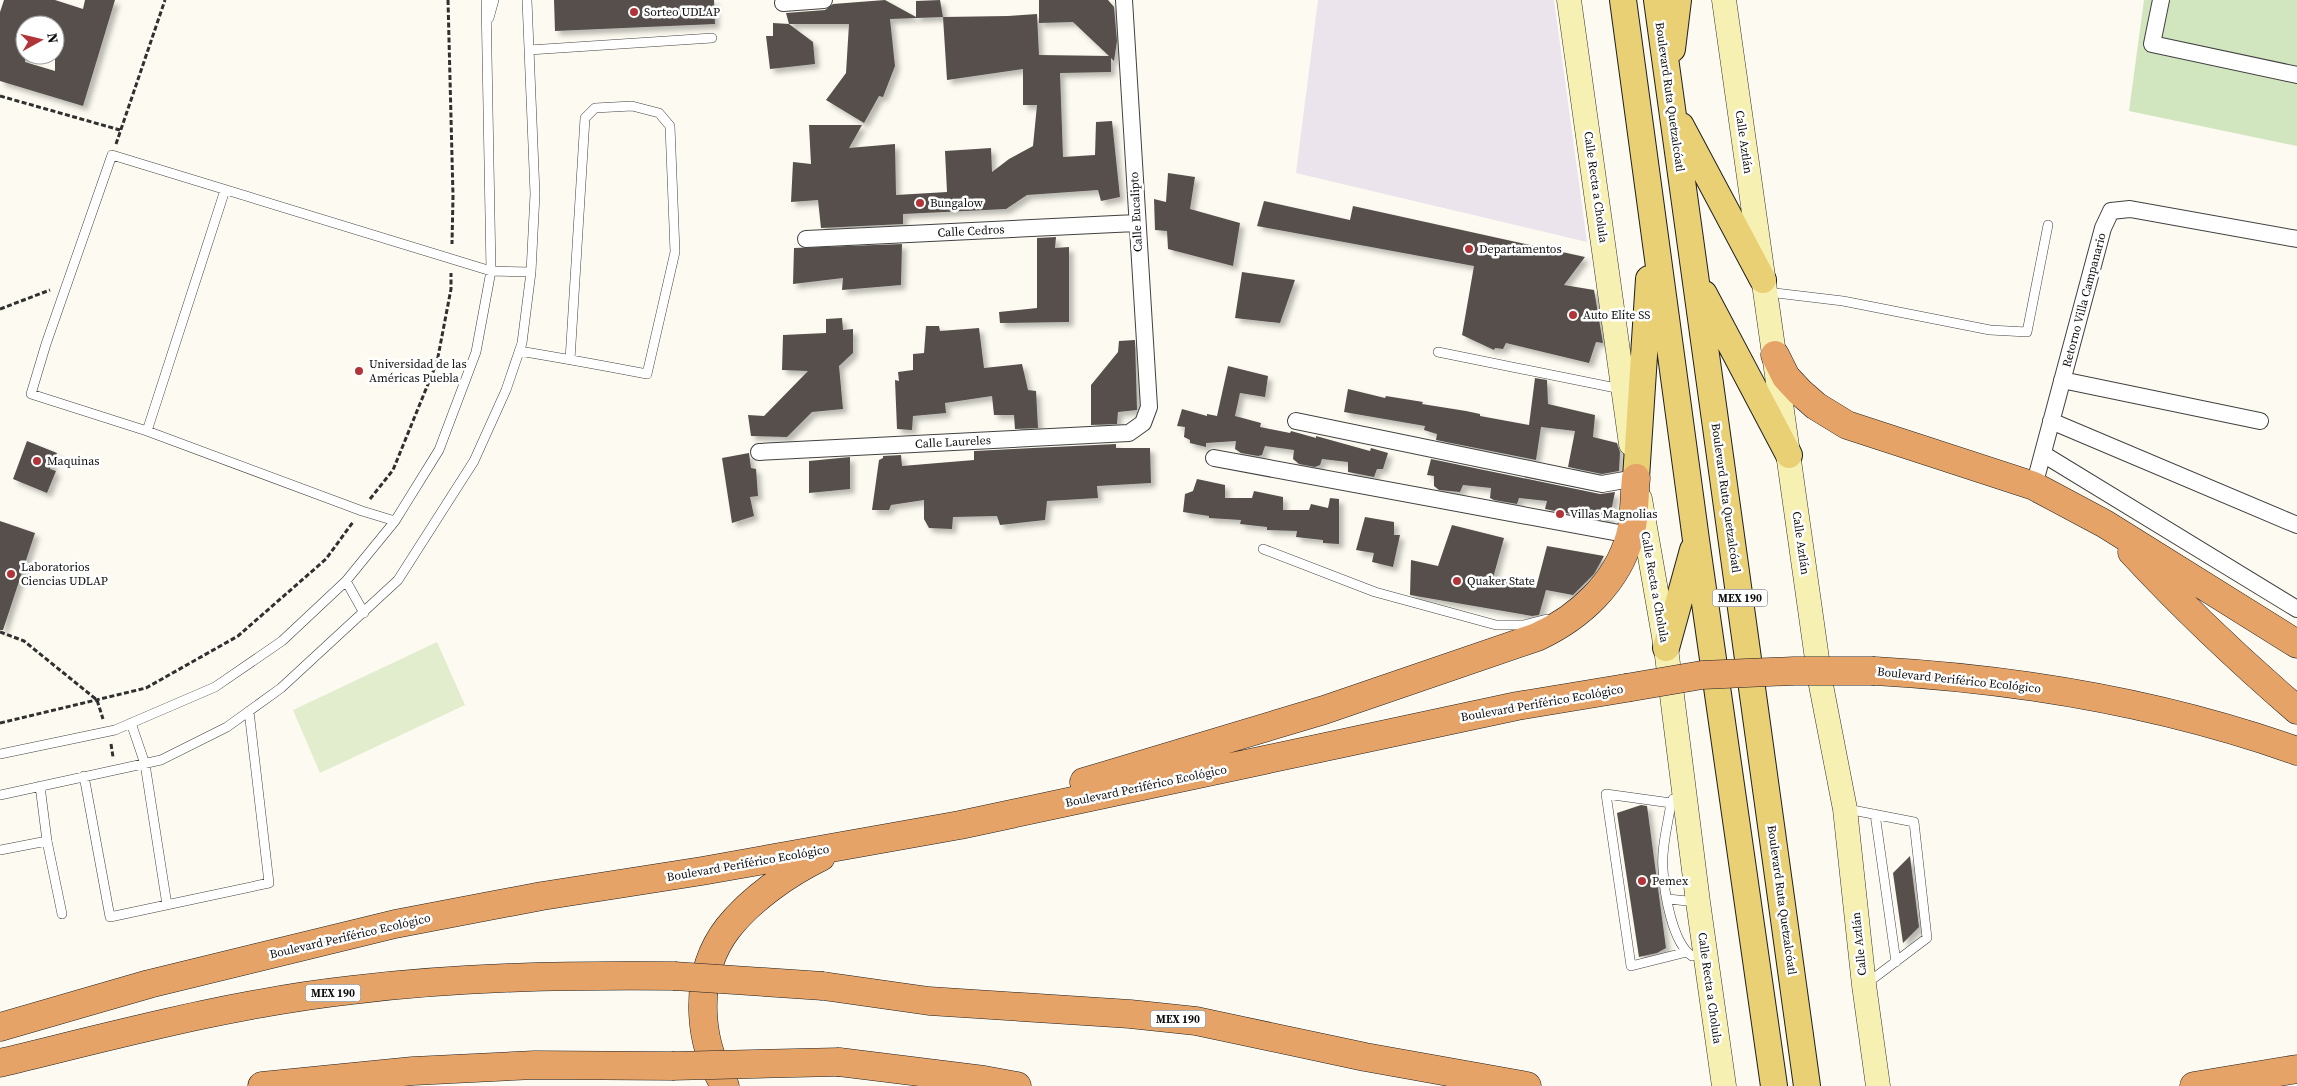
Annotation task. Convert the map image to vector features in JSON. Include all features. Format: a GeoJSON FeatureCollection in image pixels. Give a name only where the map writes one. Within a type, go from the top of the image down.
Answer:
{"type":"FeatureCollection","features":[{"type":"Feature","properties":{"kind":"highway"},"geometry":{"type":"LineString","coordinates":[[1775,355],[1786,377],[1800,392],[1816,406],[1847,425],[2034,486],[2105,524],[2297,644]]}},
{"type":"Feature","properties":{"kind":"highway"},"geometry":{"type":"LineString","coordinates":[[960,825],[1046,793],[1218,743],[1342,704],[1537,638],[1572,618],[1587,605],[1614,573],[1630,535],[1636,478]]}},
{"type":"Feature","properties":{"kind":"highway"},"geometry":{"type":"LineString","coordinates":[[2105,524],[2177,601],[2297,710]]}},
{"type":"Feature","properties":{"kind":"highway","name":"Boulevard Periférico Ecológico"},"geometry":{"type":"LineString","coordinates":[[0,1027],[149,984],[395,924],[542,896],[840,847],[960,825],[1517,706],[1702,675],[1794,671],[1875,671],[1991,681],[2100,698],[2249,734],[2297,751]]}},
{"type":"Feature","properties":{"kind":"highway"},"geometry":{"type":"LineString","coordinates":[[725,1086],[712,1060],[704,1024],[705,985],[718,946],[728,928],[774,886],[795,871],[840,847]]}},
{"type":"Feature","properties":{"kind":"highway","name":"MEX 190"},"geometry":{"type":"LineString","coordinates":[[0,1063],[235,1009],[351,990],[449,980],[553,976],[674,976],[823,986],[929,1001],[1130,1014],[1196,1021],[1365,1058],[1527,1086]]}},
{"type":"Feature","properties":{"kind":"highway"},"geometry":{"type":"LineString","coordinates":[[262,1086],[413,1070],[535,1065],[672,1066],[840,1062],[1017,1086]]}},
{"type":"Feature","properties":{"kind":"highway"},"geometry":{"type":"LineString","coordinates":[[2194,1086],[2297,1069]]}},
{"type":"Feature","properties":{"kind":"main road","name":"Calle Recta a Cholula"},"geometry":{"type":"LineString","coordinates":[[1570,0],[1636,478],[1666,648],[1677,797],[1698,902],[1724,1086]]}},
{"type":"Feature","properties":{"kind":"main road","name":"MEX 190"},"geometry":{"type":"LineString","coordinates":[[1623,0],[1696,540],[1774,1086]]}},
{"type":"Feature","properties":{"kind":"main road","name":"Boulevard Ruta Quetzalcóatl"},"geometry":{"type":"LineString","coordinates":[[1657,0],[1808,1086]]}},
{"type":"Feature","properties":{"kind":"main road"},"geometry":{"type":"LineString","coordinates":[[1667,71],[1678,0]]}},
{"type":"Feature","properties":{"kind":"main road","name":"Calle Aztlán"},"geometry":{"type":"LineString","coordinates":[[1724,0],[1820,680],[1845,809],[1864,985],[1878,1086]]}},
{"type":"Feature","properties":{"kind":"main road"},"geometry":{"type":"LineString","coordinates":[[1672,110],[1764,286]]}},
{"type":"Feature","properties":{"kind":"main road"},"geometry":{"type":"LineString","coordinates":[[1636,478],[1653,221]]}},
{"type":"Feature","properties":{"kind":"main road"},"geometry":{"type":"LineString","coordinates":[[1695,278],[1789,455]]}},
{"type":"Feature","properties":{"kind":"main road"},"geometry":{"type":"LineString","coordinates":[[1666,648],[1696,540]]}},
{"type":"Feature","properties":{"kind":"street"},"geometry":{"type":"LineString","coordinates":[[783,2],[824,0]]}},
{"type":"Feature","properties":{"kind":"street","name":"Calle Eucalipto"},"geometry":{"type":"LineString","coordinates":[[1124,0],[1148,407],[1143,422]]}},
{"type":"Feature","properties":{"kind":"street"},"geometry":{"type":"LineString","coordinates":[[2161,0],[2152,44],[2297,74]]}},
{"type":"Feature","properties":{"kind":"street","name":"Retorno Villa Campanario"},"geometry":{"type":"LineString","coordinates":[[2034,486],[2103,228],[2111,211],[2130,209],[2297,239]]}},
{"type":"Feature","properties":{"kind":"street","name":"Calle Cedros"},"geometry":{"type":"LineString","coordinates":[[806,239],[1136,223]]}},
{"type":"Feature","properties":{"kind":"street"},"geometry":{"type":"LineString","coordinates":[[2062,380],[2260,421]]}},
{"type":"Feature","properties":{"kind":"street"},"geometry":{"type":"LineString","coordinates":[[1296,421],[1602,484],[1636,478]]}},
{"type":"Feature","properties":{"kind":"street"},"geometry":{"type":"LineString","coordinates":[[2051,421],[2297,525]]}},
{"type":"Feature","properties":{"kind":"street","name":"Calle Laureles"},"geometry":{"type":"LineString","coordinates":[[759,452],[1129,433],[1143,422]]}},
{"type":"Feature","properties":{"kind":"street"},"geometry":{"type":"LineString","coordinates":[[2042,454],[2297,609]]}},
{"type":"Feature","properties":{"kind":"street"},"geometry":{"type":"LineString","coordinates":[[1214,458],[1630,535]]}},
{"type":"Feature","properties":{"kind":"lane"},"geometry":{"type":"LineString","coordinates":[[0,754],[107,732],[215,687],[282,641],[346,581],[395,521],[438,450],[473,361],[491,271],[486,0]]}},
{"type":"Feature","properties":{"kind":"lane"},"geometry":{"type":"LineString","coordinates":[[486,33],[494,0]]}},
{"type":"Feature","properties":{"kind":"lane"},"geometry":{"type":"LineString","coordinates":[[0,795],[161,760],[228,727],[281,688],[398,580],[474,461],[506,390],[522,343],[531,272],[536,194],[527,0]]}},
{"type":"Feature","properties":{"kind":"lane"},"geometry":{"type":"LineString","coordinates":[[529,50],[712,38]]}},
{"type":"Feature","properties":{"kind":"lane"},"geometry":{"type":"LineString","coordinates":[[519,351],[647,374],[675,252],[670,126],[660,114],[632,106],[595,108],[585,118],[570,360]]}},
{"type":"Feature","properties":{"kind":"lane"},"geometry":{"type":"LineString","coordinates":[[395,521],[362,511],[147,431],[31,394],[112,155],[491,271],[531,272]]}},
{"type":"Feature","properties":{"kind":"lane"},"geometry":{"type":"LineString","coordinates":[[147,431],[225,190]]}},
{"type":"Feature","properties":{"kind":"lane"},"geometry":{"type":"LineString","coordinates":[[1764,286],[1990,330],[2027,332],[2048,225]]}},
{"type":"Feature","properties":{"kind":"lane"},"geometry":{"type":"LineString","coordinates":[[1438,352],[1624,389]]}},
{"type":"Feature","properties":{"kind":"lane"},"geometry":{"type":"LineString","coordinates":[[1263,549],[1375,592],[1496,625],[1524,625],[1564,616],[1572,618]]}},
{"type":"Feature","properties":{"kind":"lane"},"geometry":{"type":"LineString","coordinates":[[346,581],[364,613]]}},
{"type":"Feature","properties":{"kind":"lane"},"geometry":{"type":"LineString","coordinates":[[84,776],[110,918],[269,883],[249,712]]}},
{"type":"Feature","properties":{"kind":"lane"},"geometry":{"type":"LineString","coordinates":[[132,723],[145,764],[167,905]]}},
{"type":"Feature","properties":{"kind":"lane"},"geometry":{"type":"LineString","coordinates":[[40,786],[47,841],[62,914]]}},
{"type":"Feature","properties":{"kind":"lane"},"geometry":{"type":"LineString","coordinates":[[1687,952],[1632,966],[1606,794],[1677,797],[1663,867],[1672,924],[1687,952],[1707,965]]}},
{"type":"Feature","properties":{"kind":"lane"},"geometry":{"type":"LineString","coordinates":[[1845,809],[1914,822],[1927,938],[1864,985]]}},
{"type":"Feature","properties":{"kind":"lane"},"geometry":{"type":"LineString","coordinates":[[1875,814],[1896,962]]}},
{"type":"Feature","properties":{"kind":"lane"},"geometry":{"type":"LineString","coordinates":[[0,850],[47,841]]}},
{"type":"Feature","properties":{"kind":"lane"},"geometry":{"type":"LineString","coordinates":[[1668,899],[1698,902]]}},
{"type":"Feature","properties":{"kind":"path"},"geometry":{"type":"LineString","coordinates":[[112,155],[165,0]]}},
{"type":"Feature","properties":{"kind":"path"},"geometry":{"type":"LineString","coordinates":[[0,723],[146,688],[238,636],[326,559],[393,470],[437,362],[451,289],[453,196],[448,0]]}},
{"type":"Feature","properties":{"kind":"path"},"geometry":{"type":"LineString","coordinates":[[0,96],[120,130]]}},
{"type":"Feature","properties":{"kind":"path"},"geometry":{"type":"LineString","coordinates":[[0,310],[67,284]]}},
{"type":"Feature","properties":{"kind":"path"},"geometry":{"type":"LineString","coordinates":[[0,632],[24,641],[97,700],[112,746],[114,769]]}},
{"type":"Feature","properties":{"kind":"shaded area"},"geometry":{"type":"Polygon","coordinates":[[[1318,0],[1554,0],[1587,242],[1296,173],[1318,0]]]}},
{"type":"Feature","properties":{"kind":"green space"},"geometry":{"type":"Polygon","coordinates":[[[2144,0],[2297,0],[2297,146],[2129,111],[2144,0]]]}},
{"type":"Feature","properties":{"kind":"green space"},"geometry":{"type":"Polygon","coordinates":[[[437,642],[465,705],[320,773],[293,710],[437,642]]]}},
{"type":"Feature","properties":{"kind":"building"},"geometry":{"type":"Polygon","coordinates":[[[4,0],[55,0],[83,9],[85,0],[115,0],[83,106],[0,81],[0,12],[4,0]]]}},
{"type":"Feature","properties":{"kind":"building","name":"Sorteo UDLAP"},"geometry":{"type":"Polygon","coordinates":[[[554,0],[714,0],[715,24],[555,31],[554,0]]]}},
{"type":"Feature","properties":{"kind":"building"},"geometry":{"type":"Polygon","coordinates":[[[885,0],[916,17],[916,1],[940,0],[943,17],[890,19],[895,66],[883,97],[879,96],[864,123],[826,100],[846,73],[849,24],[789,24],[786,13],[825,10],[833,4],[885,0]]]}},
{"type":"Feature","properties":{"kind":"building"},"geometry":{"type":"Polygon","coordinates":[[[1039,0],[1108,0],[1114,7],[1117,41],[1114,61],[1111,58],[1111,72],[1060,73],[1063,157],[1095,155],[1096,122],[1112,121],[1120,197],[1101,201],[1098,190],[1027,195],[1006,209],[903,214],[903,224],[821,228],[818,200],[791,202],[793,162],[811,164],[809,125],[862,125],[849,148],[895,144],[896,195],[947,192],[945,151],[991,148],[992,172],[1009,159],[1033,146],[1037,105],[1023,105],[1023,69],[947,80],[943,17],[1037,14],[1039,55],[1109,56],[1073,22],[1039,23],[1039,0]]]}},
{"type":"Feature","properties":{"kind":"building"},"geometry":{"type":"Polygon","coordinates":[[[773,23],[789,24],[813,42],[815,64],[770,69],[766,36],[773,36],[773,23]]]}},
{"type":"Feature","properties":{"kind":"building"},"geometry":{"type":"Polygon","coordinates":[[[1168,173],[1195,177],[1190,209],[1240,223],[1233,266],[1168,249],[1167,231],[1155,230],[1154,199],[1166,202],[1168,173]]]}},
{"type":"Feature","properties":{"kind":"building"},"geometry":{"type":"Polygon","coordinates":[[[1264,201],[1350,220],[1353,206],[1585,257],[1564,285],[1594,290],[1603,343],[1596,342],[1589,363],[1506,343],[1503,349],[1495,348],[1494,350],[1462,335],[1474,266],[1257,226],[1264,201]]]}},
{"type":"Feature","properties":{"kind":"building"},"geometry":{"type":"Polygon","coordinates":[[[1056,237],[1055,248],[1069,247],[1069,322],[1000,323],[999,312],[1037,308],[1037,238],[1056,237]]]}},
{"type":"Feature","properties":{"kind":"building"},"geometry":{"type":"Polygon","coordinates":[[[902,244],[901,285],[842,290],[843,278],[793,284],[794,248],[902,244]]]}},
{"type":"Feature","properties":{"kind":"building"},"geometry":{"type":"Polygon","coordinates":[[[1242,272],[1295,280],[1280,323],[1235,318],[1242,272]]]}},
{"type":"Feature","properties":{"kind":"building"},"geometry":{"type":"Polygon","coordinates":[[[842,318],[843,330],[853,329],[853,353],[839,366],[843,409],[812,412],[787,437],[751,436],[748,415],[764,416],[808,371],[782,370],[783,335],[826,333],[826,319],[842,318]]]}},
{"type":"Feature","properties":{"kind":"building"},"geometry":{"type":"Polygon","coordinates":[[[926,326],[939,326],[940,331],[979,328],[984,368],[1022,364],[1028,390],[1036,391],[1038,428],[1015,429],[1014,415],[994,415],[992,396],[945,403],[946,413],[913,416],[912,430],[897,429],[895,380],[899,381],[898,372],[913,370],[913,354],[924,353],[926,326]]]}},
{"type":"Feature","properties":{"kind":"building"},"geometry":{"type":"Polygon","coordinates":[[[1135,340],[1137,410],[1118,412],[1117,424],[1091,425],[1091,385],[1118,352],[1119,341],[1135,340]]]}},
{"type":"Feature","properties":{"kind":"building"},"geometry":{"type":"Polygon","coordinates":[[[1228,366],[1268,376],[1265,397],[1240,393],[1235,416],[1261,423],[1260,427],[1290,433],[1291,431],[1316,438],[1316,436],[1370,451],[1371,448],[1388,453],[1383,469],[1377,469],[1374,477],[1348,472],[1348,462],[1322,459],[1320,465],[1315,467],[1299,464],[1293,459],[1294,450],[1265,446],[1262,455],[1258,456],[1241,453],[1235,449],[1236,441],[1206,443],[1206,447],[1190,443],[1190,440],[1184,437],[1185,427],[1177,426],[1182,409],[1207,416],[1207,414],[1217,416],[1228,366]]]}},
{"type":"Feature","properties":{"kind":"building"},"geometry":{"type":"Polygon","coordinates":[[[1535,378],[1547,380],[1548,404],[1595,415],[1593,437],[1617,443],[1620,452],[1619,471],[1602,474],[1568,467],[1575,431],[1541,427],[1536,460],[1436,440],[1437,434],[1424,430],[1425,426],[1344,412],[1348,389],[1385,398],[1386,396],[1423,402],[1422,404],[1466,411],[1480,414],[1480,416],[1529,425],[1535,378]]]}},
{"type":"Feature","properties":{"kind":"building","name":"Maquinas"},"geometry":{"type":"Polygon","coordinates":[[[27,441],[57,453],[50,469],[56,471],[47,493],[13,479],[27,441]]]}},
{"type":"Feature","properties":{"kind":"building"},"geometry":{"type":"Polygon","coordinates":[[[1116,444],[1116,448],[1150,448],[1151,483],[1097,486],[1098,498],[1047,501],[1045,520],[1000,525],[997,516],[953,517],[952,529],[929,528],[924,519],[924,500],[891,505],[889,510],[872,510],[879,460],[883,456],[901,455],[902,466],[974,460],[974,451],[1116,444]]]}},
{"type":"Feature","properties":{"kind":"building"},"geometry":{"type":"Polygon","coordinates":[[[749,453],[751,468],[756,469],[758,496],[750,497],[754,516],[732,523],[722,458],[749,453]]]}},
{"type":"Feature","properties":{"kind":"building"},"geometry":{"type":"Polygon","coordinates":[[[850,457],[850,489],[809,493],[809,461],[850,457]]]}},
{"type":"Feature","properties":{"kind":"building"},"geometry":{"type":"Polygon","coordinates":[[[1431,459],[1600,494],[1615,492],[1609,521],[1545,509],[1547,501],[1519,498],[1517,504],[1494,500],[1490,498],[1491,488],[1463,485],[1460,492],[1439,490],[1434,486],[1434,476],[1427,475],[1431,459]]]}},
{"type":"Feature","properties":{"kind":"building"},"geometry":{"type":"Polygon","coordinates":[[[1197,479],[1225,485],[1225,498],[1252,498],[1254,491],[1283,497],[1283,510],[1309,510],[1311,504],[1328,508],[1330,498],[1339,499],[1339,544],[1323,543],[1323,540],[1296,537],[1297,531],[1267,530],[1267,527],[1240,524],[1241,520],[1209,518],[1209,516],[1183,512],[1185,494],[1193,491],[1197,479]]]}},
{"type":"Feature","properties":{"kind":"building"},"geometry":{"type":"Polygon","coordinates":[[[1365,517],[1394,522],[1394,535],[1400,535],[1393,567],[1372,562],[1374,553],[1356,550],[1365,517]]]}},
{"type":"Feature","properties":{"kind":"building","name":"Laboratorios Ciencias UDLAP"},"geometry":{"type":"Polygon","coordinates":[[[0,521],[35,533],[3,630],[0,630],[0,521]]]}},
{"type":"Feature","properties":{"kind":"building"},"geometry":{"type":"Polygon","coordinates":[[[1452,525],[1504,538],[1493,578],[1536,588],[1547,546],[1604,556],[1594,574],[1573,595],[1546,590],[1539,615],[1532,616],[1410,595],[1411,560],[1438,566],[1452,525]]]}},
{"type":"Feature","properties":{"kind":"building","name":"Pemex"},"geometry":{"type":"Polygon","coordinates":[[[1641,805],[1647,806],[1666,948],[1657,953],[1639,957],[1617,813],[1641,805]]]}},
{"type":"Feature","properties":{"kind":"building"},"geometry":{"type":"Polygon","coordinates":[[[1910,856],[1919,927],[1903,943],[1893,873],[1910,856]]]}},
{"type":"Feature","properties":{"kind":"place","name":"Sorteo UDLAP"},"geometry":{"type":"Point","coordinates":[634,12]}},
{"type":"Feature","properties":{"kind":"place","name":"Bungalow"},"geometry":{"type":"Point","coordinates":[920,203]}},
{"type":"Feature","properties":{"kind":"place","name":"Departamentos"},"geometry":{"type":"Point","coordinates":[1469,249]}},
{"type":"Feature","properties":{"kind":"place","name":"Auto Elite SS"},"geometry":{"type":"Point","coordinates":[1573,315]}},
{"type":"Feature","properties":{"kind":"place","name":"Universidad de las Américas Puebla"},"geometry":{"type":"Point","coordinates":[359,371]}},
{"type":"Feature","properties":{"kind":"place","name":"Maquinas"},"geometry":{"type":"Point","coordinates":[37,461]}},
{"type":"Feature","properties":{"kind":"place","name":"Villas Magnolias"},"geometry":{"type":"Point","coordinates":[1560,514]}},
{"type":"Feature","properties":{"kind":"place","name":"Laboratorios Ciencias UDLAP"},"geometry":{"type":"Point","coordinates":[11,574]}},
{"type":"Feature","properties":{"kind":"place","name":"Quaker State"},"geometry":{"type":"Point","coordinates":[1457,581]}},
{"type":"Feature","properties":{"kind":"place","name":"Pemex"},"geometry":{"type":"Point","coordinates":[1642,881]}}]}
